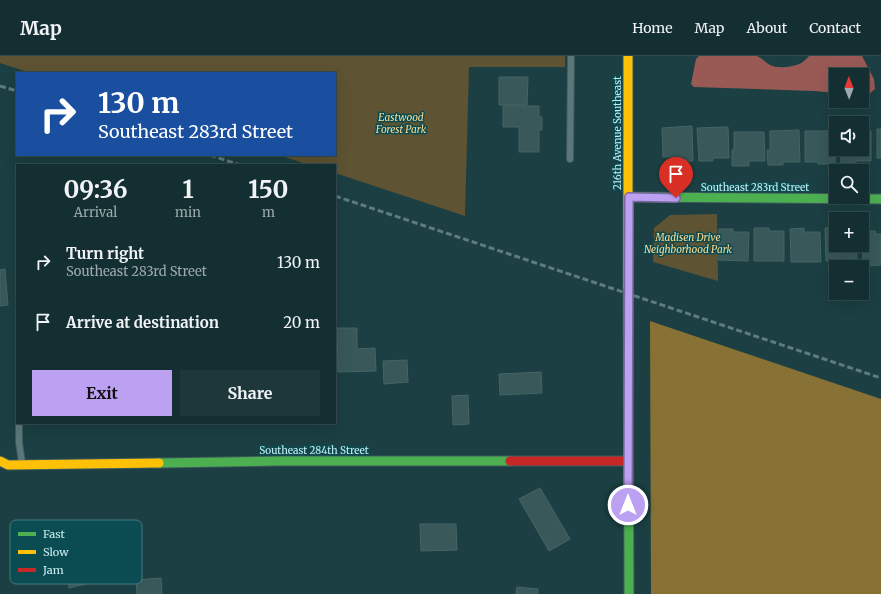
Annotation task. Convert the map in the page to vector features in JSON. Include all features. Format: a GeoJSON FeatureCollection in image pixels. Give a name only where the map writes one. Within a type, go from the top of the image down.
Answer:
{"type":"FeatureCollection","features":[{"type":"Feature","properties":{"kind":"street","name":"216th Avenue Southeast"},"geometry":{"type":"LineString","coordinates":[[628,56],[629,594]]}},
{"type":"Feature","properties":{"kind":"street","name":"Southeast 283rd Street"},"geometry":{"type":"LineString","coordinates":[[629,197],[881,199]]}},
{"type":"Feature","properties":{"kind":"street","name":"Southeast 284th Street"},"geometry":{"type":"LineString","coordinates":[[0,461],[8,465],[279,461],[628,460]]}},
{"type":"Feature","properties":{"kind":"lane"},"geometry":{"type":"LineString","coordinates":[[570,159],[571,56]]}},
{"type":"Feature","properties":{"kind":"lane"},"geometry":{"type":"LineString","coordinates":[[19,424],[19,442],[22,464]]}},
{"type":"Feature","properties":{"kind":"green space","name":"Eastwood Forest Park"},"geometry":{"type":"Polygon","coordinates":[[[0,56],[565,56],[565,67],[469,67],[465,216],[336,173],[336,164],[306,164],[282,156],[336,156],[336,72],[28,72],[0,63],[0,56]]]}},
{"type":"Feature","properties":{"kind":"green space","name":"Madisen Drive Neighborhood Park"},"geometry":{"type":"Polygon","coordinates":[[[717,214],[718,281],[653,262],[654,228],[670,215],[717,214]]]}},
{"type":"Feature","properties":{"kind":"shaded area"},"geometry":{"type":"Polygon","coordinates":[[[699,56],[757,56],[770,65],[784,67],[800,63],[809,56],[862,56],[868,68],[829,68],[829,92],[694,87],[691,84],[696,59],[699,56]]]}},
{"type":"Feature","properties":{"kind":"shaded area"},"geometry":{"type":"Polygon","coordinates":[[[869,69],[874,79],[875,89],[869,94],[869,69]]]}},
{"type":"Feature","properties":{"kind":"shaded area"},"geometry":{"type":"Polygon","coordinates":[[[650,321],[881,399],[881,594],[651,594],[650,321]]]}},
{"type":"Feature","properties":{"kind":"building"},"geometry":{"type":"Polygon","coordinates":[[[499,77],[528,77],[527,105],[499,105],[499,77]]]}},
{"type":"Feature","properties":{"kind":"building"},"geometry":{"type":"Polygon","coordinates":[[[503,106],[539,106],[539,117],[542,117],[542,130],[539,130],[539,152],[519,152],[519,127],[503,127],[503,106]]]}},
{"type":"Feature","properties":{"kind":"building"},"geometry":{"type":"Polygon","coordinates":[[[692,126],[693,161],[676,162],[676,157],[663,157],[662,128],[692,126]]]}},
{"type":"Feature","properties":{"kind":"building"},"geometry":{"type":"Polygon","coordinates":[[[728,127],[729,158],[713,158],[713,161],[699,161],[697,128],[728,127]]]}},
{"type":"Feature","properties":{"kind":"building"},"geometry":{"type":"Polygon","coordinates":[[[877,129],[881,129],[881,158],[877,158],[877,129]]]}},
{"type":"Feature","properties":{"kind":"building"},"geometry":{"type":"Polygon","coordinates":[[[799,130],[800,162],[783,162],[783,165],[768,165],[767,150],[770,150],[770,131],[799,130]]]}},
{"type":"Feature","properties":{"kind":"building"},"geometry":{"type":"Polygon","coordinates":[[[805,131],[829,131],[829,156],[835,156],[835,164],[805,162],[805,131]]]}},
{"type":"Feature","properties":{"kind":"building"},"geometry":{"type":"Polygon","coordinates":[[[869,131],[871,131],[871,161],[856,161],[856,164],[841,164],[841,156],[869,156],[869,131]]]}},
{"type":"Feature","properties":{"kind":"building"},"geometry":{"type":"Polygon","coordinates":[[[734,132],[764,132],[765,161],[749,161],[749,166],[732,166],[734,132]]]}},
{"type":"Feature","properties":{"kind":"building"},"geometry":{"type":"Polygon","coordinates":[[[754,228],[769,228],[769,231],[784,231],[784,261],[754,261],[754,228]]]}},
{"type":"Feature","properties":{"kind":"building"},"geometry":{"type":"Polygon","coordinates":[[[804,228],[804,232],[820,232],[821,262],[791,262],[790,229],[804,228]]]}},
{"type":"Feature","properties":{"kind":"building"},"geometry":{"type":"Polygon","coordinates":[[[825,228],[829,228],[829,252],[856,252],[857,259],[826,261],[825,228]]]}},
{"type":"Feature","properties":{"kind":"building"},"geometry":{"type":"Polygon","coordinates":[[[719,229],[733,229],[733,232],[749,232],[748,261],[718,260],[719,229]]]}},
{"type":"Feature","properties":{"kind":"building"},"geometry":{"type":"Polygon","coordinates":[[[869,231],[875,231],[876,234],[881,234],[881,265],[869,266],[869,260],[863,260],[863,252],[869,252],[869,231]]]}},
{"type":"Feature","properties":{"kind":"building"},"geometry":{"type":"Polygon","coordinates":[[[5,269],[8,305],[0,306],[0,270],[5,269]]]}},
{"type":"Feature","properties":{"kind":"building"},"geometry":{"type":"Polygon","coordinates":[[[337,328],[357,328],[357,349],[375,348],[376,371],[338,372],[337,328]]]}},
{"type":"Feature","properties":{"kind":"building"},"geometry":{"type":"Polygon","coordinates":[[[407,360],[408,382],[384,384],[383,361],[407,360]]]}},
{"type":"Feature","properties":{"kind":"building"},"geometry":{"type":"Polygon","coordinates":[[[541,372],[542,393],[500,395],[499,374],[541,372]]]}},
{"type":"Feature","properties":{"kind":"building"},"geometry":{"type":"Polygon","coordinates":[[[468,395],[469,424],[453,425],[452,396],[468,395]]]}},
{"type":"Feature","properties":{"kind":"building"},"geometry":{"type":"Polygon","coordinates":[[[540,488],[570,539],[549,551],[519,499],[540,488]]]}},
{"type":"Feature","properties":{"kind":"building"},"geometry":{"type":"Polygon","coordinates":[[[420,524],[456,524],[457,550],[421,551],[420,524]]]}},
{"type":"Feature","properties":{"kind":"building"},"geometry":{"type":"Polygon","coordinates":[[[161,578],[162,594],[137,594],[136,584],[142,584],[142,580],[161,578]]]}},
{"type":"Feature","properties":{"kind":"building"},"geometry":{"type":"Polygon","coordinates":[[[68,584],[86,584],[69,588],[68,584]]]}},
{"type":"Feature","properties":{"kind":"building"},"geometry":{"type":"Polygon","coordinates":[[[517,587],[538,589],[538,594],[516,594],[517,587]]]}},
{"type":"Feature","properties":{"kind":"railway"},"geometry":{"type":"LineString","coordinates":[[0,86],[16,91]]}},
{"type":"Feature","properties":{"kind":"railway"},"geometry":{"type":"LineString","coordinates":[[213,156],[237,164]]}},
{"type":"Feature","properties":{"kind":"railway"},"geometry":{"type":"LineString","coordinates":[[336,196],[881,378]]}},
{"type":"Feature","properties":{"kind":"traffic: fast"},"geometry":{"type":"LineString","coordinates":[[629,197],[881,199]]}},
{"type":"Feature","properties":{"kind":"traffic: fast"},"geometry":{"type":"LineString","coordinates":[[628,287],[629,594]]}},
{"type":"Feature","properties":{"kind":"traffic: fast"},"geometry":{"type":"LineString","coordinates":[[159,463],[279,461],[510,461]]}},
{"type":"Feature","properties":{"kind":"traffic: slow"},"geometry":{"type":"LineString","coordinates":[[628,56],[628,287]]}},
{"type":"Feature","properties":{"kind":"traffic: slow"},"geometry":{"type":"LineString","coordinates":[[0,461],[8,465],[159,463]]}},
{"type":"Feature","properties":{"kind":"traffic: jam"},"geometry":{"type":"LineString","coordinates":[[510,461],[628,461]]}},
{"type":"Feature","properties":{"kind":"route"},"geometry":{"type":"LineString","coordinates":[[628,505],[629,197],[676,198]]}}]}
